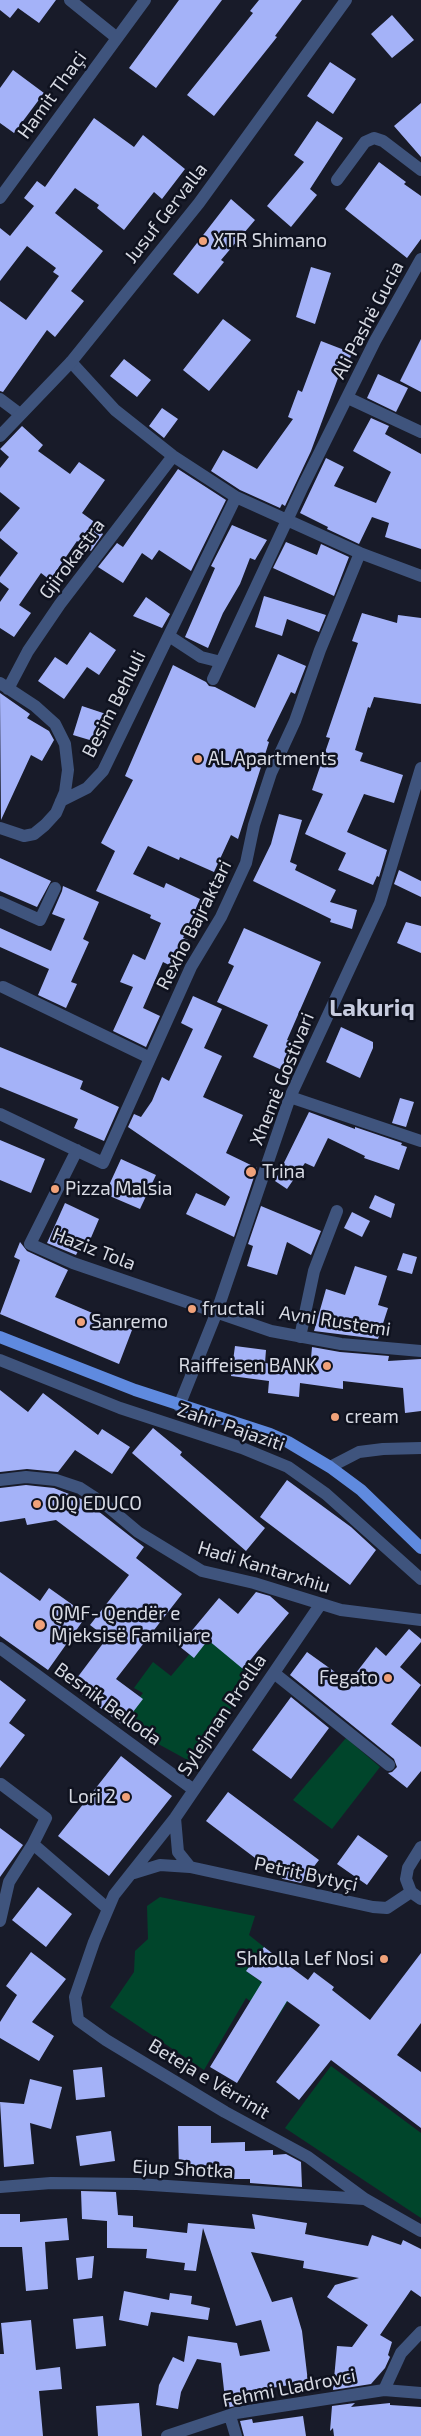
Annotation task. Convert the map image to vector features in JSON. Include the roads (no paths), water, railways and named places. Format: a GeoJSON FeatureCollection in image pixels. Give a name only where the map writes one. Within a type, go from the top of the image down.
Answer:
{"type":"FeatureCollection","features":[{"type":"Feature","properties":{"kind":"main road","name":"Zahir Pajaziti"},"geometry":{"type":"LineString","coordinates":[[0,1336],[179,1406],[270,1434],[330,1466],[361,1490],[421,1548]]}},
{"type":"Feature","properties":{"kind":"street"},"geometry":{"type":"LineString","coordinates":[[70,0],[117,38]]}},
{"type":"Feature","properties":{"kind":"street","name":"Hamit Thaçi"},"geometry":{"type":"LineString","coordinates":[[0,198],[144,0]]}},
{"type":"Feature","properties":{"kind":"street","name":"Jusuf Gervalla"},"geometry":{"type":"LineString","coordinates":[[0,436],[71,362],[199,203],[346,0]]}},
{"type":"Feature","properties":{"kind":"street"},"geometry":{"type":"LineString","coordinates":[[337,180],[366,142],[374,138],[382,141],[421,170]]}},
{"type":"Feature","properties":{"kind":"street","name":"Ali Pashë Gucia"},"geometry":{"type":"LineString","coordinates":[[287,520],[375,341],[421,259]]}},
{"type":"Feature","properties":{"kind":"street"},"geometry":{"type":"LineString","coordinates":[[71,362],[114,410],[173,456],[236,498],[360,553],[421,576]]}},
{"type":"Feature","properties":{"kind":"street","name":"Ali Pashë Gucia"},"geometry":{"type":"LineString","coordinates":[[348,398],[421,432]]}},
{"type":"Feature","properties":{"kind":"street"},"geometry":{"type":"LineString","coordinates":[[0,399],[20,414]]}},
{"type":"Feature","properties":{"kind":"street","name":"Gjirokastra"},"geometry":{"type":"LineString","coordinates":[[4,686],[60,604],[173,456]]}},
{"type":"Feature","properties":{"kind":"street","name":"Besim Behluli"},"geometry":{"type":"LineString","coordinates":[[61,801],[87,788],[103,770],[236,498]]}},
{"type":"Feature","properties":{"kind":"street"},"geometry":{"type":"LineString","coordinates":[[213,679],[287,520]]}},
{"type":"Feature","properties":{"kind":"street","name":"Rexho Bajraktari"},"geometry":{"type":"LineString","coordinates":[[77,1150],[103,1163],[191,967],[221,917],[246,863],[254,825],[270,773],[295,721],[320,650],[360,553]]}},
{"type":"Feature","properties":{"kind":"street"},"geometry":{"type":"LineString","coordinates":[[169,636],[201,657],[221,662]]}},
{"type":"Feature","properties":{"kind":"street","name":"Besim Behluli"},"geometry":{"type":"LineString","coordinates":[[0,828],[24,836],[34,834],[56,813],[65,792],[68,770],[65,744],[55,724],[35,706],[4,686]]}},
{"type":"Feature","properties":{"kind":"street","name":"Xhemë Gostivari"},"geometry":{"type":"LineString","coordinates":[[179,1406],[216,1314],[290,1097],[380,903],[421,768]]}},
{"type":"Feature","properties":{"kind":"street"},"geometry":{"type":"LineString","coordinates":[[0,902],[40,920],[54,888]]}},
{"type":"Feature","properties":{"kind":"street"},"geometry":{"type":"LineString","coordinates":[[4,987],[150,1058]]}},
{"type":"Feature","properties":{"kind":"street"},"geometry":{"type":"LineString","coordinates":[[290,1097],[421,1140]]}},
{"type":"Feature","properties":{"kind":"street"},"geometry":{"type":"LineString","coordinates":[[0,1114],[77,1150]]}},
{"type":"Feature","properties":{"kind":"street","name":"Haziz Tola"},"geometry":{"type":"LineString","coordinates":[[77,1150],[30,1244],[73,1263],[216,1314]]}},
{"type":"Feature","properties":{"kind":"street"},"geometry":{"type":"LineString","coordinates":[[300,1337],[314,1271],[337,1211]]}},
{"type":"Feature","properties":{"kind":"street","name":"Avni Rustemi"},"geometry":{"type":"LineString","coordinates":[[216,1314],[271,1331],[300,1337],[341,1344],[421,1351]]}},
{"type":"Feature","properties":{"kind":"street","name":"Zahir Pajaziti"},"geometry":{"type":"LineString","coordinates":[[0,1360],[120,1408],[178,1429],[242,1448],[288,1467],[326,1494],[421,1579]]}},
{"type":"Feature","properties":{"kind":"street"},"geometry":{"type":"LineString","coordinates":[[330,1466],[359,1452],[382,1449],[421,1448]]}},
{"type":"Feature","properties":{"kind":"street","name":"Hadi Kantarxhiu"},"geometry":{"type":"LineString","coordinates":[[0,1480],[26,1478],[56,1480],[80,1488],[106,1505],[138,1532],[202,1571],[254,1583],[320,1605],[421,1620]]}},
{"type":"Feature","properties":{"kind":"street","name":"Sylejman Rrotlla"},"geometry":{"type":"LineString","coordinates":[[154,1845],[175,1818],[320,1605]]}},
{"type":"Feature","properties":{"kind":"street","name":"Besnik Belloda"},"geometry":{"type":"LineString","coordinates":[[0,1648],[194,1790]]}},
{"type":"Feature","properties":{"kind":"street"},"geometry":{"type":"LineString","coordinates":[[274,1673],[389,1765]]}},
{"type":"Feature","properties":{"kind":"street"},"geometry":{"type":"LineString","coordinates":[[0,1920],[5,1879],[34,1844],[46,1818],[1,1784]]}},
{"type":"Feature","properties":{"kind":"street"},"geometry":{"type":"LineString","coordinates":[[175,1818],[178,1852],[190,1866]]}},
{"type":"Feature","properties":{"kind":"street"},"geometry":{"type":"LineString","coordinates":[[34,1844],[107,1908]]}},
{"type":"Feature","properties":{"kind":"street","name":"Beteja e Vërrinit"},"geometry":{"type":"LineString","coordinates":[[154,1845],[114,1895],[107,1908],[75,1997],[78,2020],[106,2040],[225,2112],[308,2157],[364,2199],[421,2231]]}},
{"type":"Feature","properties":{"kind":"street"},"geometry":{"type":"LineString","coordinates":[[416,1896],[406,1879],[408,1868],[421,1848]]}},
{"type":"Feature","properties":{"kind":"street","name":"Petrit Bytyçi"},"geometry":{"type":"LineString","coordinates":[[132,1874],[160,1865],[190,1866],[374,1907],[388,1908],[416,1896]]}},
{"type":"Feature","properties":{"kind":"street","name":"Ejup Shotka"},"geometry":{"type":"LineString","coordinates":[[0,2187],[51,2184],[138,2184],[364,2199]]}},
{"type":"Feature","properties":{"kind":"street"},"geometry":{"type":"LineString","coordinates":[[384,2390],[401,2353],[421,2332]]}},
{"type":"Feature","properties":{"kind":"street","name":"Fehmi Lladrovci"},"geometry":{"type":"LineString","coordinates":[[167,2436],[230,2416],[384,2390],[421,2394]]}},
{"type":"Feature","properties":{"kind":"street"},"geometry":{"type":"LineString","coordinates":[[230,2416],[236,2436]]}},
{"type":"Feature","properties":{"kind":"place","name":"XTR Shimano"},"geometry":{"type":"Point","coordinates":[203,241]}},
{"type":"Feature","properties":{"kind":"place","name":"AL Apartments"},"geometry":{"type":"Point","coordinates":[198,759]}},
{"type":"Feature","properties":{"kind":"place","name":"Trina"},"geometry":{"type":"Point","coordinates":[251,1172]}},
{"type":"Feature","properties":{"kind":"place","name":"Pizza Malsia"},"geometry":{"type":"Point","coordinates":[55,1189]}},
{"type":"Feature","properties":{"kind":"place","name":"fructali"},"geometry":{"type":"Point","coordinates":[192,1309]}},
{"type":"Feature","properties":{"kind":"place","name":"Sanremo"},"geometry":{"type":"Point","coordinates":[81,1322]}},
{"type":"Feature","properties":{"kind":"place","name":"Raiffeisen BANK"},"geometry":{"type":"Point","coordinates":[327,1366]}},
{"type":"Feature","properties":{"kind":"place","name":"cream"},"geometry":{"type":"Point","coordinates":[335,1417]}},
{"type":"Feature","properties":{"kind":"place","name":"OJQ EDUCO"},"geometry":{"type":"Point","coordinates":[37,1504]}},
{"type":"Feature","properties":{"kind":"place","name":"QMF- Qendër e Mjeksisë Familjare"},"geometry":{"type":"Point","coordinates":[40,1625]}},
{"type":"Feature","properties":{"kind":"place","name":"Fegato"},"geometry":{"type":"Point","coordinates":[388,1678]}},
{"type":"Feature","properties":{"kind":"place","name":"Lori 2"},"geometry":{"type":"Point","coordinates":[126,1797]}},
{"type":"Feature","properties":{"kind":"place","name":"Shkolla Lef Nosi"},"geometry":{"type":"Point","coordinates":[384,1959]}},
{"type":"Feature","properties":{"kind":"district","name":"Lakuriq"},"geometry":{"type":"Point","coordinates":[372,1008]}}]}
